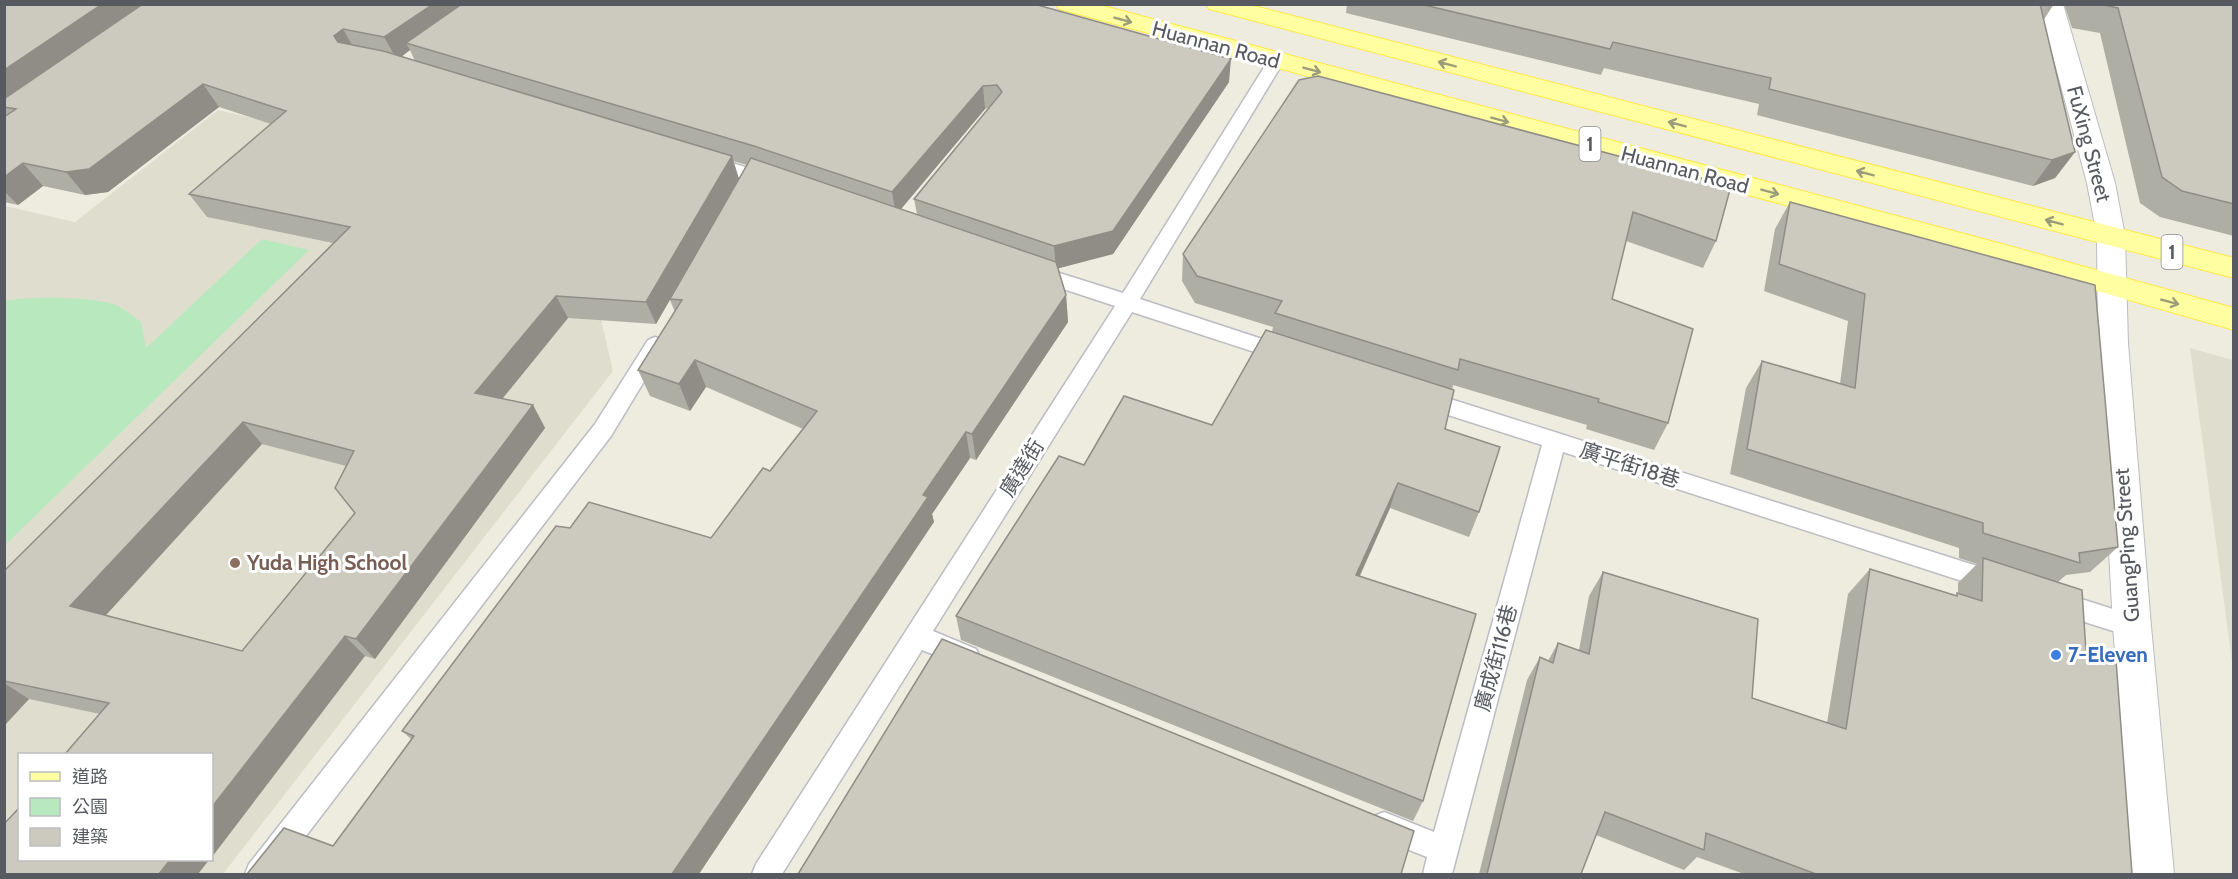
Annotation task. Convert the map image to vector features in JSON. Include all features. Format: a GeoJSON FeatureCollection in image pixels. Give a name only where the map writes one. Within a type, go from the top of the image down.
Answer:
{"type":"FeatureCollection","features":[{"type":"Feature","properties":{"kind":"main road","name":"Huannan Road"},"geometry":{"type":"LineString","coordinates":[[1067,4],[1979,248],[2234,319]]}},
{"type":"Feature","properties":{"kind":"main road","name":"Huannan Road"},"geometry":{"type":"LineString","coordinates":[[1217,4],[2234,268]]}},
{"type":"Feature","properties":{"kind":"street","name":"FuXing Street"},"geometry":{"type":"LineString","coordinates":[[2051,4],[2101,183],[2111,236],[2113,287]]}},
{"type":"Feature","properties":{"kind":"street","name":"GuangPing Street"},"geometry":{"type":"LineString","coordinates":[[2113,287],[2113,343],[2132,626],[2153,874]]}},
{"type":"Feature","properties":{"kind":"lane","name":"廣達街"},"geometry":{"type":"LineString","coordinates":[[766,874],[1127,303],[1276,61]]}},
{"type":"Feature","properties":{"kind":"lane"},"geometry":{"type":"LineString","coordinates":[[685,155],[747,185],[795,190]]}},
{"type":"Feature","properties":{"kind":"lane"},"geometry":{"type":"LineString","coordinates":[[1014,265],[1307,361]]}},
{"type":"Feature","properties":{"kind":"lane"},"geometry":{"type":"LineString","coordinates":[[259,874],[603,430],[669,323]]}},
{"type":"Feature","properties":{"kind":"lane","name":"廣平街18巷"},"geometry":{"type":"LineString","coordinates":[[1397,390],[2132,626]]}},
{"type":"Feature","properties":{"kind":"lane","name":"廣成街116巷"},"geometry":{"type":"LineString","coordinates":[[1440,862],[1555,441]]}},
{"type":"Feature","properties":{"kind":"lane"},"geometry":{"type":"LineString","coordinates":[[916,636],[993,668]]}},
{"type":"Feature","properties":{"kind":"lane"},"geometry":{"type":"LineString","coordinates":[[1356,814],[1440,862]]}},
{"type":"Feature","properties":{"kind":"shaded area","name":"Yuda High School"},"geometry":{"type":"Polygon","coordinates":[[[218,110],[278,124],[583,240],[613,371],[223,874],[5,874],[5,206],[75,222],[218,110]]]}},
{"type":"Feature","properties":{"kind":"shaded area"},"geometry":{"type":"Polygon","coordinates":[[[2190,348],[2233,360],[2233,669],[2190,348]]]}},
{"type":"Feature","properties":{"kind":"green space"},"geometry":{"type":"Polygon","coordinates":[[[262,239],[309,250],[5,545],[5,301],[62,298],[95,300],[118,306],[141,322],[146,348],[262,239]]]}},
{"type":"Feature","properties":{"kind":"building"},"geometry":{"type":"Polygon","coordinates":[[[4,4],[102,4],[4,70],[4,4]]]}},
{"type":"Feature","properties":{"kind":"building"},"geometry":{"type":"Polygon","coordinates":[[[143,4],[433,4],[384,37],[343,29],[334,36],[338,42],[383,51],[732,156],[646,302],[556,296],[475,393],[533,405],[356,639],[345,636],[213,806],[213,753],[66,753],[109,703],[4,681],[4,571],[350,227],[189,194],[286,111],[203,84],[89,169],[66,172],[23,163],[4,177],[4,117],[16,109],[4,107],[4,99],[143,4]],[[243,422],[70,606],[242,651],[355,513],[335,488],[354,451],[243,422]]]}},
{"type":"Feature","properties":{"kind":"building"},"geometry":{"type":"Polygon","coordinates":[[[462,4],[1034,4],[1231,59],[1113,231],[1054,246],[914,199],[1002,92],[997,85],[983,86],[892,192],[754,146],[406,43],[462,4]]]}},
{"type":"Feature","properties":{"kind":"building"},"geometry":{"type":"Polygon","coordinates":[[[1420,4],[2040,4],[2075,152],[2052,160],[1769,89],[1771,78],[1613,42],[1610,49],[1420,4]]]}},
{"type":"Feature","properties":{"kind":"building"},"geometry":{"type":"Polygon","coordinates":[[[2099,4],[2234,4],[2234,204],[2182,191],[2162,177],[2118,8],[2099,4]]]}},
{"type":"Feature","properties":{"kind":"building"},"geometry":{"type":"Polygon","coordinates":[[[1318,76],[1731,186],[1716,241],[1633,212],[1612,299],[1693,329],[1668,423],[1598,402],[1599,399],[1460,359],[1458,370],[1275,313],[1282,301],[1197,276],[1183,254],[1299,80],[1318,76]]]}},
{"type":"Feature","properties":{"kind":"building"},"geometry":{"type":"Polygon","coordinates":[[[751,158],[1056,262],[1066,295],[972,434],[966,432],[923,495],[928,497],[672,874],[247,874],[284,828],[333,846],[414,736],[402,731],[556,526],[570,528],[589,502],[711,538],[763,468],[770,471],[817,411],[695,360],[679,384],[638,370],[682,300],[670,299],[751,158]]]}},
{"type":"Feature","properties":{"kind":"building"},"geometry":{"type":"Polygon","coordinates":[[[1790,202],[2095,285],[2118,547],[2079,553],[2080,563],[1983,533],[1983,523],[1747,449],[1762,361],[1855,388],[1865,294],[1779,264],[1790,202]]]}},
{"type":"Feature","properties":{"kind":"building"},"geometry":{"type":"Polygon","coordinates":[[[1266,330],[1454,390],[1445,429],[1500,447],[1479,512],[1398,483],[1356,575],[1476,614],[1423,801],[956,616],[1059,456],[1084,465],[1124,396],[1212,425],[1266,330]]]}},
{"type":"Feature","properties":{"kind":"building"},"geometry":{"type":"Polygon","coordinates":[[[1983,558],[2082,590],[2086,652],[2116,660],[2132,874],[1816,874],[1706,833],[1704,850],[1605,812],[1581,874],[1487,874],[1540,657],[1553,663],[1558,643],[1589,654],[1603,572],[1758,619],[1752,698],[1846,729],[1870,569],[1957,596],[1957,593],[1982,601],[1983,558]]]}},
{"type":"Feature","properties":{"kind":"building"},"geometry":{"type":"Polygon","coordinates":[[[942,639],[1414,831],[1401,874],[798,874],[942,639]]]}},
{"type":"Feature","properties":{"kind":"building"},"geometry":{"type":"Polygon","coordinates":[[[18,809],[18,861],[169,861],[159,874],[4,874],[4,824],[18,809]]]}},
{"type":"Feature","properties":{"kind":"place","name":"Yuda High School"},"geometry":{"type":"Point","coordinates":[235,563]}},
{"type":"Feature","properties":{"kind":"place","name":"7-Eleven"},"geometry":{"type":"Point","coordinates":[2056,655]}}]}
